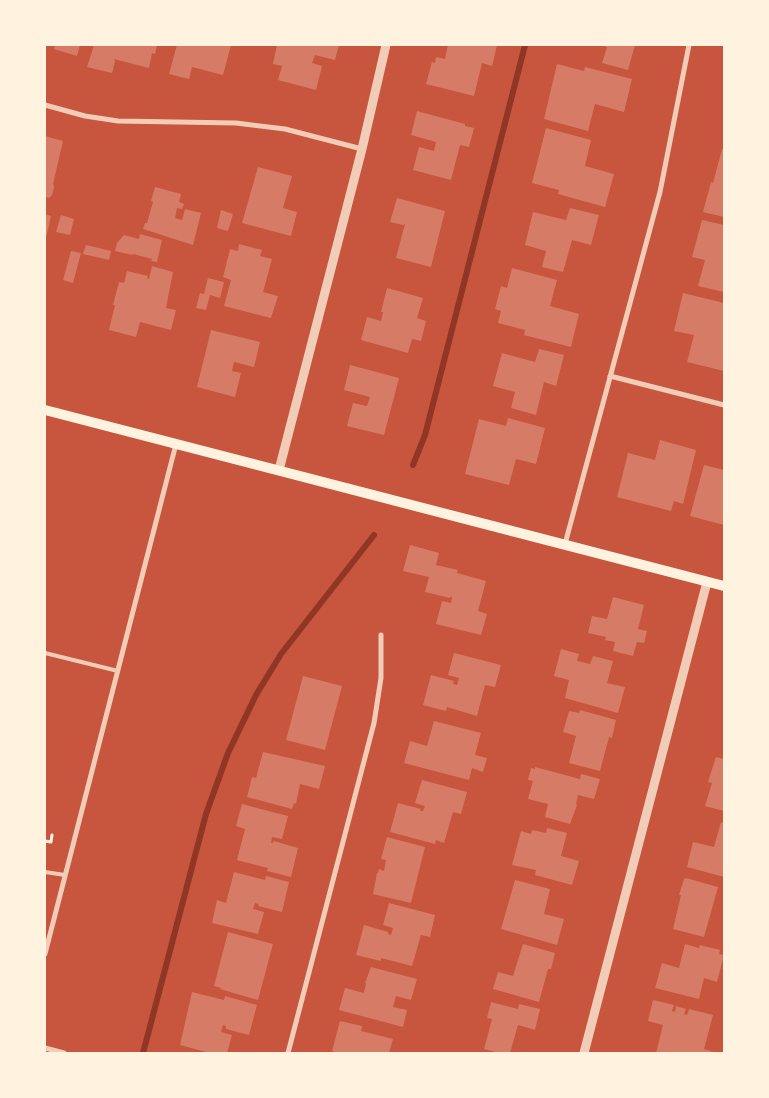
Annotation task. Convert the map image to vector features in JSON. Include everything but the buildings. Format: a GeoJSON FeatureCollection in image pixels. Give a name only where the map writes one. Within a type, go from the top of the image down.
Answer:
{"type":"FeatureCollection","features":[{"type":"Feature","properties":{"kind":"main road"},"geometry":{"type":"LineString","coordinates":[[45,410],[724,586]]}},
{"type":"Feature","properties":{"kind":"street"},"geometry":{"type":"LineString","coordinates":[[279,470],[362,149],[386,45]]}},
{"type":"Feature","properties":{"kind":"street"},"geometry":{"type":"LineString","coordinates":[[565,544],[660,192],[689,45]]}},
{"type":"Feature","properties":{"kind":"street"},"geometry":{"type":"LineString","coordinates":[[45,105],[85,116],[118,121],[236,123],[285,129],[362,149]]}},
{"type":"Feature","properties":{"kind":"street"},"geometry":{"type":"LineString","coordinates":[[610,376],[724,405]]}},
{"type":"Feature","properties":{"kind":"street"},"geometry":{"type":"LineString","coordinates":[[45,954],[176,444]]}},
{"type":"Feature","properties":{"kind":"street"},"geometry":{"type":"LineString","coordinates":[[584,1053],[707,582]]}},
{"type":"Feature","properties":{"kind":"street"},"geometry":{"type":"LineString","coordinates":[[288,1053],[374,723],[381,678],[381,635]]}},
{"type":"Feature","properties":{"kind":"street"},"geometry":{"type":"LineString","coordinates":[[45,1048],[64,1053]]}},
{"type":"Feature","properties":{"kind":"lane"},"geometry":{"type":"LineString","coordinates":[[45,653],[118,671]]}},
{"type":"Feature","properties":{"kind":"lane"},"geometry":{"type":"LineString","coordinates":[[45,872],[65,875]]}},
{"type":"Feature","properties":{"kind":"path"},"geometry":{"type":"LineString","coordinates":[[45,841],[51,842],[52,835]]}},
{"type":"Feature","properties":{"kind":"waterway"},"geometry":{"type":"LineString","coordinates":[[413,465],[425,435],[525,45]]}},
{"type":"Feature","properties":{"kind":"waterway"},"geometry":{"type":"LineString","coordinates":[[143,1053],[206,814],[228,753],[256,695],[281,654],[374,535]]}}]}
